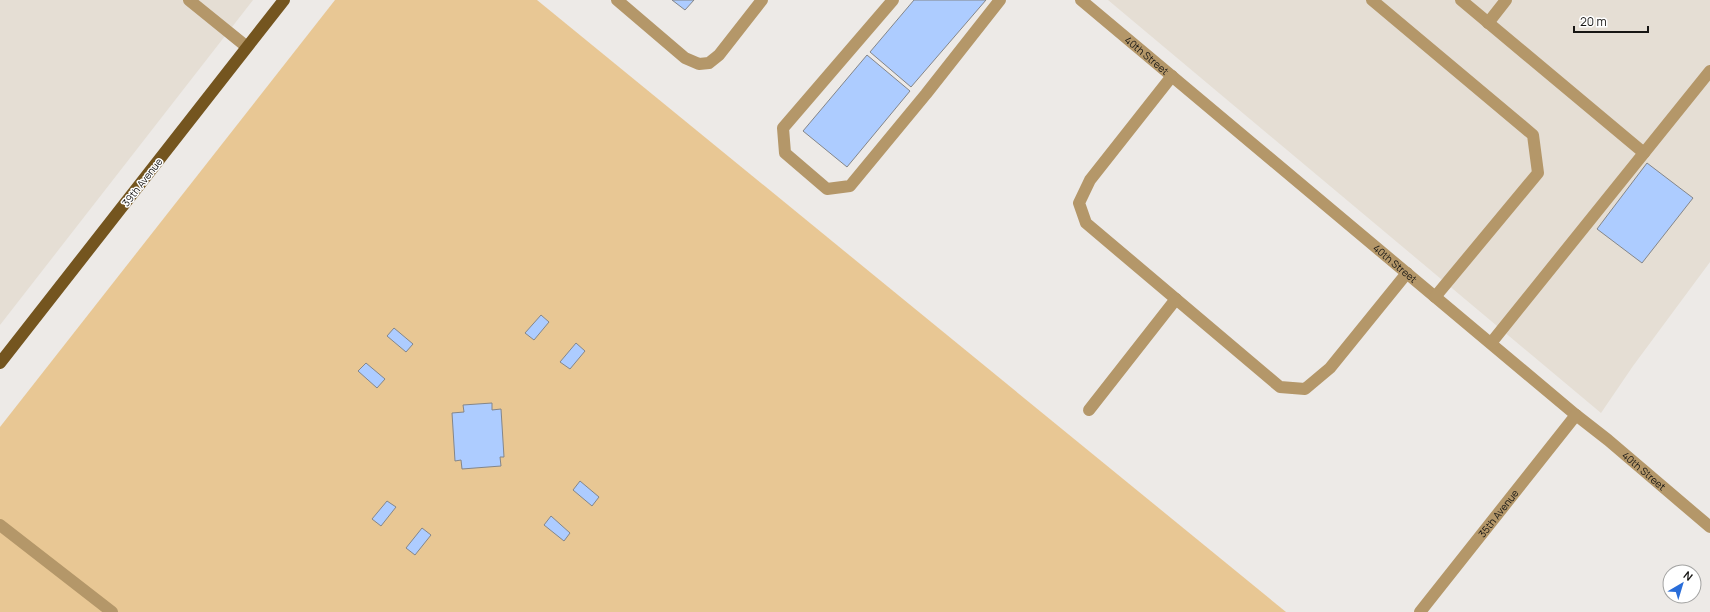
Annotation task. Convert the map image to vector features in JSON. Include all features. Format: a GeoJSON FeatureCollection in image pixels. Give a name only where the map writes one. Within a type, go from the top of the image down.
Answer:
{"type":"FeatureCollection","features":[{"type":"Feature","properties":{"kind":"main road","name":"39th Avenue"},"geometry":{"type":"LineString","coordinates":[[0,363],[284,0]]}},
{"type":"Feature","properties":{"kind":"street"},"geometry":{"type":"LineString","coordinates":[[190,0],[247,47]]}},
{"type":"Feature","properties":{"kind":"street"},"geometry":{"type":"LineString","coordinates":[[617,0],[685,58],[699,64],[709,63],[719,55],[762,0]]}},
{"type":"Feature","properties":{"kind":"street"},"geometry":{"type":"LineString","coordinates":[[893,0],[783,128],[785,153],[827,189],[850,186],[926,94],[1000,0]]}},
{"type":"Feature","properties":{"kind":"street","name":"40th Street"},"geometry":{"type":"LineString","coordinates":[[1081,0],[1095,4],[1172,76],[1710,527]]}},
{"type":"Feature","properties":{"kind":"street"},"geometry":{"type":"LineString","coordinates":[[1372,0],[1533,135],[1538,173],[1435,297]]}},
{"type":"Feature","properties":{"kind":"street"},"geometry":{"type":"LineString","coordinates":[[1460,0],[1644,153]]}},
{"type":"Feature","properties":{"kind":"street"},"geometry":{"type":"LineString","coordinates":[[1488,23],[1506,0]]}},
{"type":"Feature","properties":{"kind":"street"},"geometry":{"type":"LineString","coordinates":[[1491,343],[1710,71]]}},
{"type":"Feature","properties":{"kind":"street"},"geometry":{"type":"LineString","coordinates":[[1172,76],[1090,180],[1079,203],[1086,223],[1280,387],[1305,389],[1330,368],[1407,273]]}},
{"type":"Feature","properties":{"kind":"street"},"geometry":{"type":"LineString","coordinates":[[1089,410],[1176,299]]}},
{"type":"Feature","properties":{"kind":"street","name":"35th Avenue"},"geometry":{"type":"LineString","coordinates":[[1420,612],[1576,415]]}},
{"type":"Feature","properties":{"kind":"street"},"geometry":{"type":"LineString","coordinates":[[0,524],[112,612]]}},
{"type":"Feature","properties":{"kind":"shaded area"},"geometry":{"type":"Polygon","coordinates":[[[0,0],[253,0],[0,325],[0,0]]]}},
{"type":"Feature","properties":{"kind":"shaded area"},"geometry":{"type":"Polygon","coordinates":[[[335,0],[537,0],[1286,612],[0,612],[0,427],[335,0]]]}},
{"type":"Feature","properties":{"kind":"shaded area"},"geometry":{"type":"Polygon","coordinates":[[[1108,0],[1710,0],[1710,262],[1633,366],[1601,413],[1108,0]]]}},
{"type":"Feature","properties":{"kind":"building"},"geometry":{"type":"Polygon","coordinates":[[[672,0],[694,0],[685,10],[672,0]]]}},
{"type":"Feature","properties":{"kind":"building"},"geometry":{"type":"Polygon","coordinates":[[[914,0],[986,0],[911,87],[870,52],[914,0]]]}},
{"type":"Feature","properties":{"kind":"building"},"geometry":{"type":"Polygon","coordinates":[[[867,55],[910,91],[847,167],[803,131],[867,55]]]}},
{"type":"Feature","properties":{"kind":"building"},"geometry":{"type":"Polygon","coordinates":[[[1647,163],[1693,198],[1642,263],[1597,229],[1647,163]]]}},
{"type":"Feature","properties":{"kind":"building"},"geometry":{"type":"Polygon","coordinates":[[[541,315],[549,322],[534,340],[525,333],[541,315]]]}},
{"type":"Feature","properties":{"kind":"building"},"geometry":{"type":"Polygon","coordinates":[[[394,328],[413,344],[406,352],[387,336],[394,328]]]}},
{"type":"Feature","properties":{"kind":"building"},"geometry":{"type":"Polygon","coordinates":[[[576,343],[585,351],[570,369],[560,362],[576,343]]]}},
{"type":"Feature","properties":{"kind":"building"},"geometry":{"type":"Polygon","coordinates":[[[366,363],[385,379],[377,388],[358,371],[366,363]]]}},
{"type":"Feature","properties":{"kind":"building"},"geometry":{"type":"Polygon","coordinates":[[[492,403],[492,410],[501,409],[504,457],[500,457],[501,466],[462,469],[461,460],[455,461],[452,413],[464,412],[463,405],[492,403]]]}},
{"type":"Feature","properties":{"kind":"building"},"geometry":{"type":"Polygon","coordinates":[[[580,481],[599,497],[592,506],[573,490],[580,481]]]}},
{"type":"Feature","properties":{"kind":"building"},"geometry":{"type":"Polygon","coordinates":[[[387,501],[396,507],[381,526],[372,519],[387,501]]]}},
{"type":"Feature","properties":{"kind":"building"},"geometry":{"type":"Polygon","coordinates":[[[551,516],[570,533],[564,541],[544,525],[551,516]]]}},
{"type":"Feature","properties":{"kind":"building"},"geometry":{"type":"Polygon","coordinates":[[[422,528],[431,535],[415,555],[406,548],[422,528]]]}}]}
